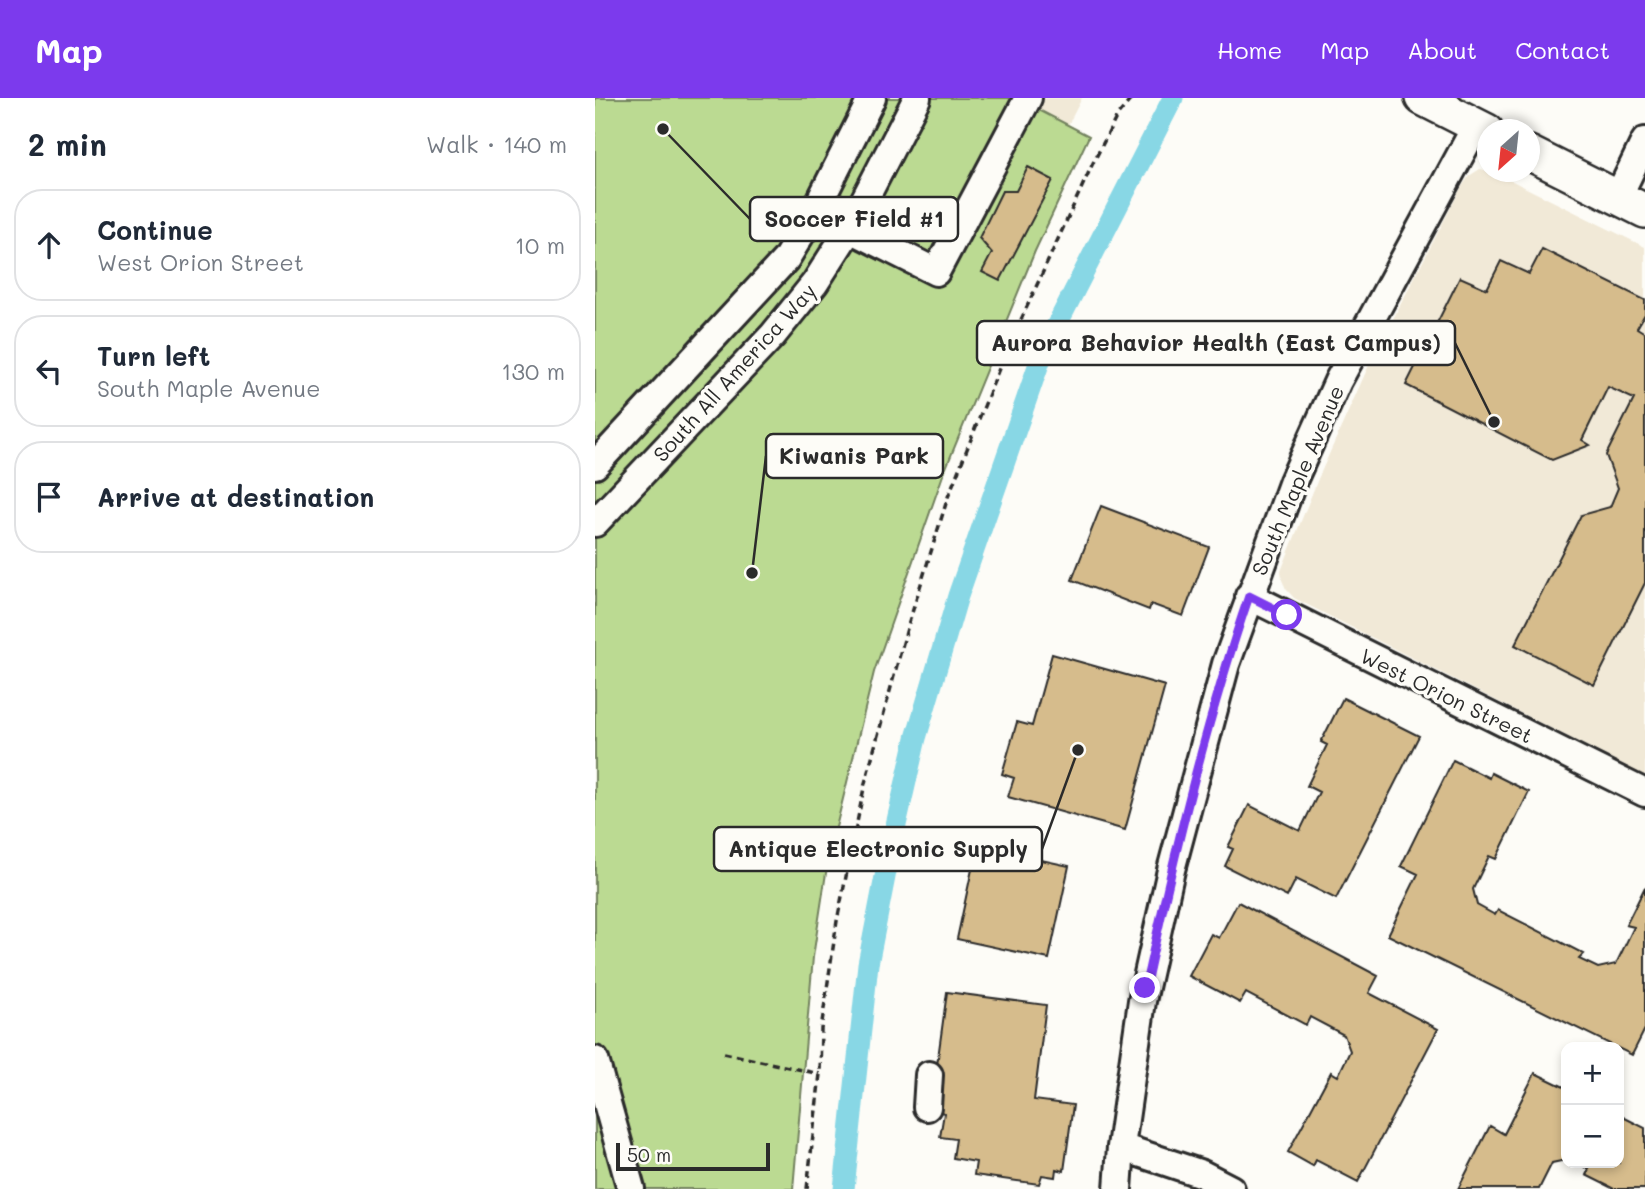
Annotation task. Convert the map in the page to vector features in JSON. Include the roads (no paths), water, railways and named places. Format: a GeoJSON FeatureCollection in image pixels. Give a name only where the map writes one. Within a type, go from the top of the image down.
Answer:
{"type":"FeatureCollection","features":[{"type":"Feature","properties":{"kind":"main road"},"geometry":{"type":"LineString","coordinates":[[1422,98],[1477,126]]}},
{"type":"Feature","properties":{"kind":"main road"},"geometry":{"type":"LineString","coordinates":[[1540,158],[1632,204]]}},
{"type":"Feature","properties":{"kind":"street","name":"South All America Way"},"geometry":{"type":"LineString","coordinates":[[595,465],[786,259],[815,211],[872,98]]}},
{"type":"Feature","properties":{"kind":"street","name":"South All America Way"},"geometry":{"type":"LineString","coordinates":[[595,523],[772,335],[815,283],[850,228],[917,98]]}},
{"type":"Feature","properties":{"kind":"street"},"geometry":{"type":"LineString","coordinates":[[815,211],[936,272],[1028,98]]}},
{"type":"Feature","properties":{"kind":"street","name":"South Maple Avenue"},"geometry":{"type":"LineString","coordinates":[[1118,1189],[1121,1147],[1142,1002],[1171,870],[1221,676],[1293,481],[1342,373],[1477,138]]}},
{"type":"Feature","properties":{"kind":"street"},"geometry":{"type":"LineString","coordinates":[[1632,204],[1645,141]]}},
{"type":"Feature","properties":{"kind":"street","name":"West Orion Street"},"geometry":{"type":"LineString","coordinates":[[1249,596],[1645,793]]}},
{"type":"Feature","properties":{"kind":"street"},"geometry":{"type":"LineString","coordinates":[[927,1107],[929,1075]]}},
{"type":"Feature","properties":{"kind":"street"},"geometry":{"type":"LineString","coordinates":[[597,1076],[631,1189]]}},
{"type":"Feature","properties":{"kind":"street"},"geometry":{"type":"LineString","coordinates":[[1121,1147],[1202,1174],[1231,1189]]}},
{"type":"Feature","properties":{"kind":"waterway"},"geometry":{"type":"LineString","coordinates":[[844,1189],[868,964],[916,738],[958,596],[1043,352],[1173,98]]}},
{"type":"Feature","properties":{"kind":"place","name":"Soccer Field #1"},"geometry":{"type":"Point","coordinates":[663,129]}},
{"type":"Feature","properties":{"kind":"place","name":"Aurora Behavior Health (East Campus)"},"geometry":{"type":"Point","coordinates":[1494,422]}},
{"type":"Feature","properties":{"kind":"place","name":"Kiwanis Park"},"geometry":{"type":"Point","coordinates":[752,573]}},
{"type":"Feature","properties":{"kind":"place","name":"Antique Electronic Supply"},"geometry":{"type":"Point","coordinates":[1078,750]}}]}
